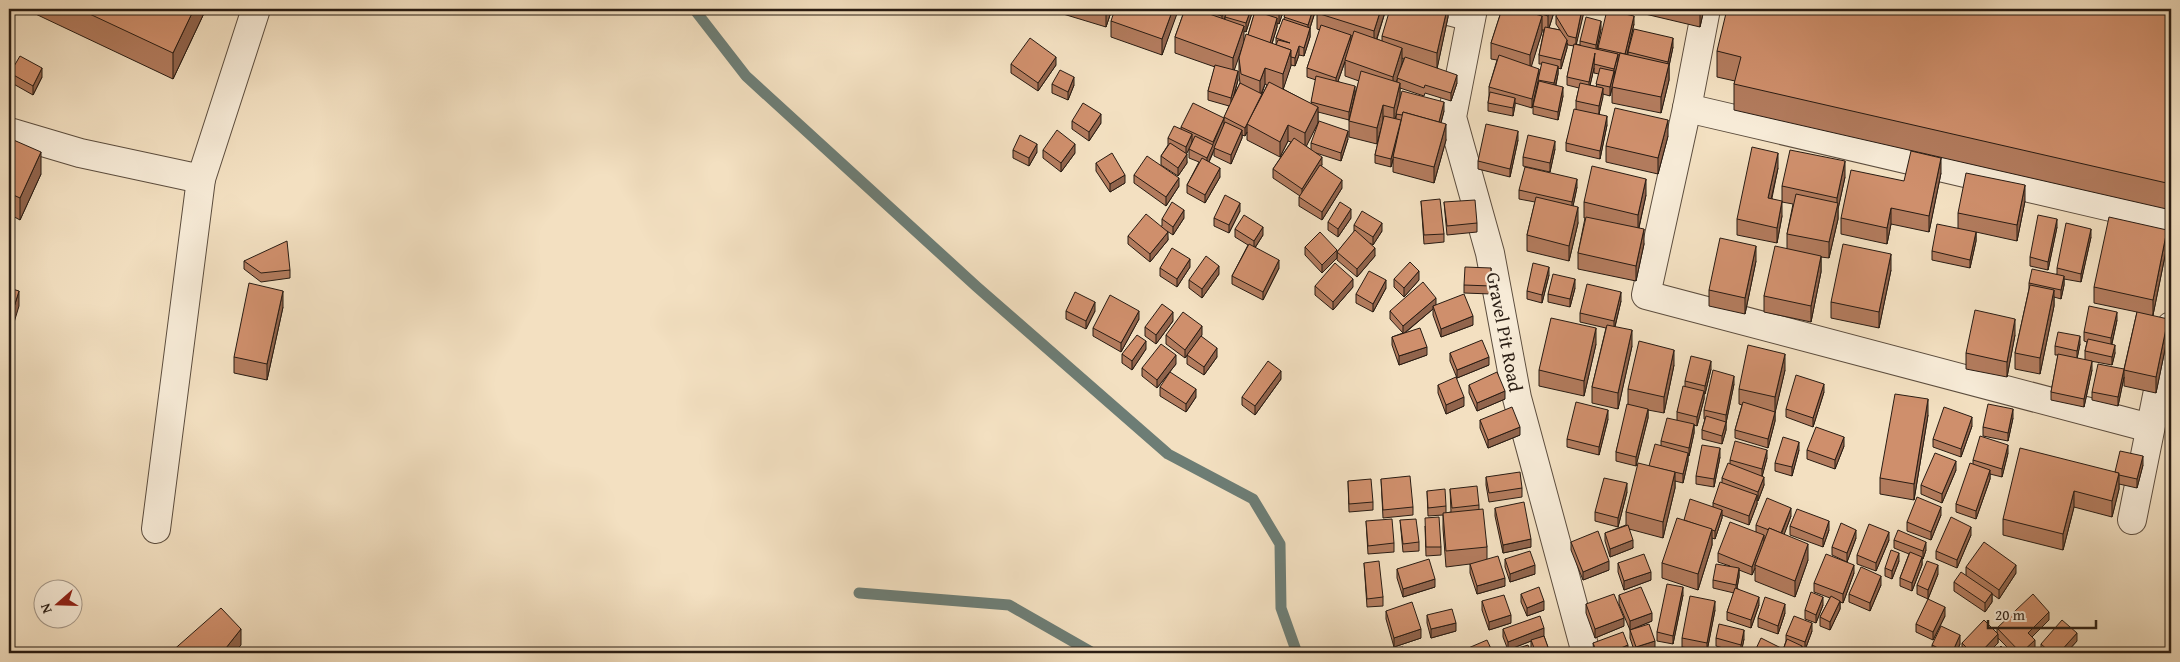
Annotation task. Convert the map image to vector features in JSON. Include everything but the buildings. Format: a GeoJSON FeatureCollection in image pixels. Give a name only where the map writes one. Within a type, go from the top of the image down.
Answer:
{"type":"FeatureCollection","features":[{"type":"Feature","properties":{"kind":"street"},"geometry":{"type":"LineString","coordinates":[[156,528],[201,179],[256,9]]}},
{"type":"Feature","properties":{"kind":"street"},"geometry":{"type":"LineString","coordinates":[[1441,9],[1472,13]]}},
{"type":"Feature","properties":{"kind":"street"},"geometry":{"type":"LineString","coordinates":[[1706,9],[1687,108],[1646,295],[2150,428]]}},
{"type":"Feature","properties":{"kind":"street","name":"Gravel Pit Road"},"geometry":{"type":"LineString","coordinates":[[1472,13],[1452,117],[1490,253],[1517,398],[1586,653]]}},
{"type":"Feature","properties":{"kind":"street"},"geometry":{"type":"LineString","coordinates":[[1687,108],[2171,222]]}},
{"type":"Feature","properties":{"kind":"street"},"geometry":{"type":"LineString","coordinates":[[9,132],[80,153],[201,179]]}},
{"type":"Feature","properties":{"kind":"street"},"geometry":{"type":"LineString","coordinates":[[2132,520],[2171,326]]}},
{"type":"Feature","properties":{"kind":"waterway"},"geometry":{"type":"LineString","coordinates":[[694,9],[746,76],[977,287],[1168,454],[1253,499],[1280,544],[1281,608],[1297,653]]}},
{"type":"Feature","properties":{"kind":"waterway"},"geometry":{"type":"LineString","coordinates":[[859,593],[1009,605],[1093,653]]}}]}
